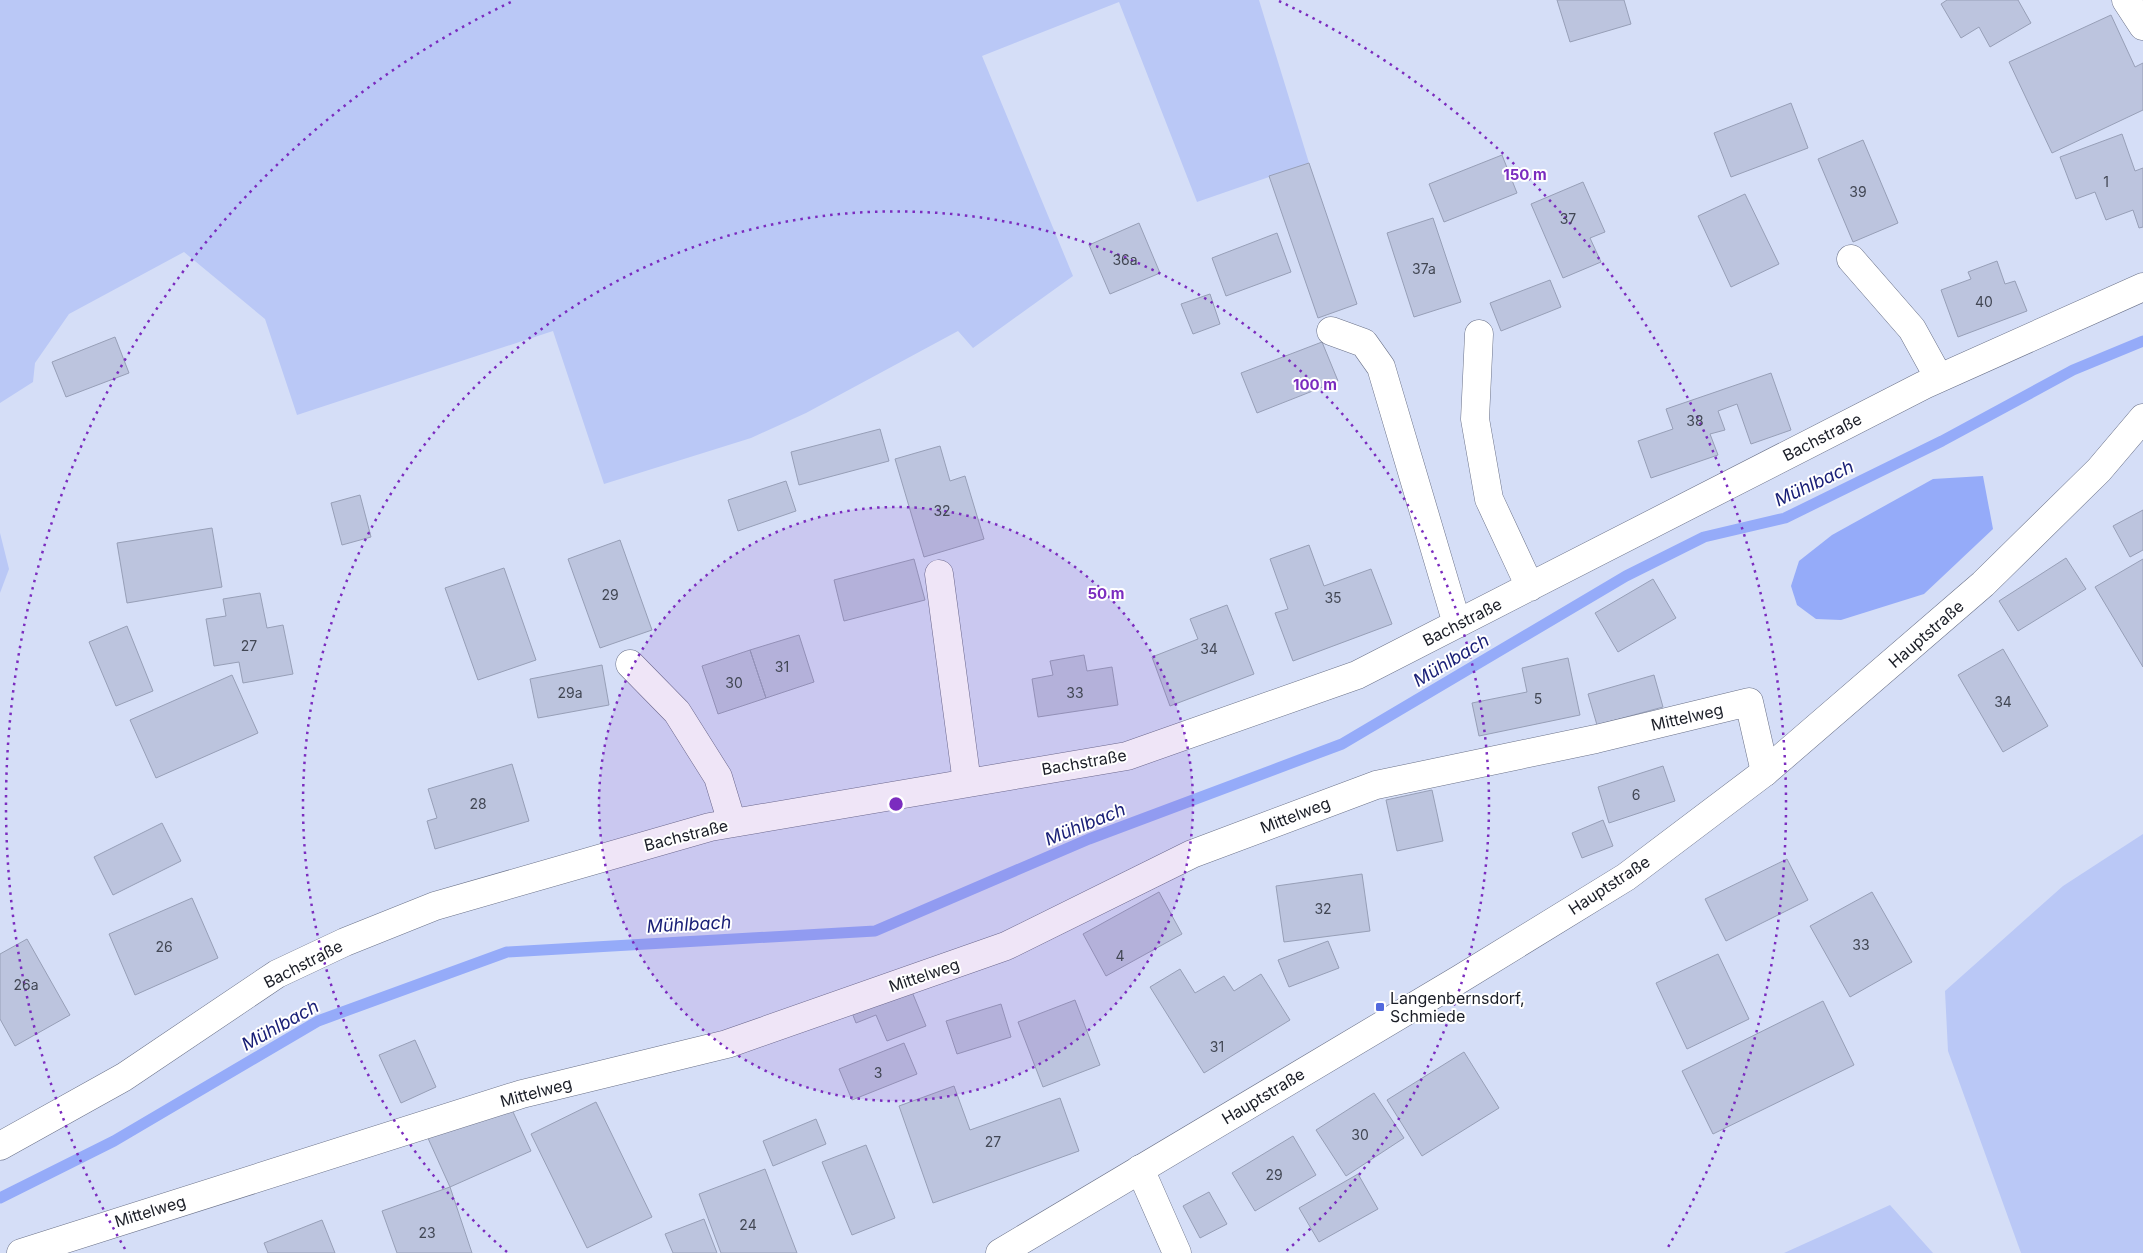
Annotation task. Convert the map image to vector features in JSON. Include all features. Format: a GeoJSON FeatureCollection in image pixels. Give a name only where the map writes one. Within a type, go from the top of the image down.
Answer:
{"type":"FeatureCollection","features":[{"type":"Feature","properties":{"kind":"street"},"geometry":{"type":"LineString","coordinates":[[2126,0],[2143,26]]}},
{"type":"Feature","properties":{"kind":"street"},"geometry":{"type":"LineString","coordinates":[[2138,0],[2143,26]]}},
{"type":"Feature","properties":{"kind":"street"},"geometry":{"type":"LineString","coordinates":[[1851,259],[1912,329],[1940,378]]}},
{"type":"Feature","properties":{"kind":"street","name":"Bachstraße"},"geometry":{"type":"LineString","coordinates":[[0,1146],[124,1076],[277,974],[345,942],[435,906],[710,827],[1127,756],[1357,676],[1940,378],[2143,287]]}},
{"type":"Feature","properties":{"kind":"street"},"geometry":{"type":"LineString","coordinates":[[1331,331],[1364,343],[1382,367],[1457,624]]}},
{"type":"Feature","properties":{"kind":"street"},"geometry":{"type":"LineString","coordinates":[[1479,334],[1475,420],[1489,499],[1530,587]]}},
{"type":"Feature","properties":{"kind":"street","name":"Hauptstraße"},"geometry":{"type":"LineString","coordinates":[[1000,1253],[1451,984],[1626,877],[1765,772],[1983,584],[2099,470],[2143,418]]}},
{"type":"Feature","properties":{"kind":"street"},"geometry":{"type":"LineString","coordinates":[[940,574],[967,783]]}},
{"type":"Feature","properties":{"kind":"street"},"geometry":{"type":"LineString","coordinates":[[630,664],[677,712],[718,777],[732,823]]}},
{"type":"Feature","properties":{"kind":"street","name":"Mittelweg"},"geometry":{"type":"LineString","coordinates":[[21,1253],[522,1094],[727,1044],[1006,946],[1192,854],[1376,785],[1596,738],[1749,702],[1765,772]]}},
{"type":"Feature","properties":{"kind":"street"},"geometry":{"type":"LineString","coordinates":[[1140,1169],[1177,1253]]}},
{"type":"Feature","properties":{"kind":"shaded area"},"geometry":{"type":"Polygon","coordinates":[[[0,0],[1259,0],[1309,163],[1197,202],[1119,2],[982,56],[1073,276],[973,348],[958,331],[806,413],[751,438],[604,484],[553,331],[297,415],[265,319],[184,252],[69,314],[35,363],[33,382],[0,403],[0,0]]]}},
{"type":"Feature","properties":{"kind":"shaded area"},"geometry":{"type":"Polygon","coordinates":[[[0,533],[9,569],[0,593],[0,533]]]}},
{"type":"Feature","properties":{"kind":"shaded area"},"geometry":{"type":"Polygon","coordinates":[[[2143,834],[2143,1253],[2021,1253],[1948,1051],[1945,991],[2063,886],[2143,834]]]}},
{"type":"Feature","properties":{"kind":"shaded area"},"geometry":{"type":"Polygon","coordinates":[[[1890,1205],[1933,1253],[1784,1253],[1890,1205]]]}},
{"type":"Feature","properties":{"kind":"water"},"geometry":{"type":"Polygon","coordinates":[[[1983,476],[1993,529],[1924,594],[1841,620],[1816,619],[1797,605],[1791,586],[1799,561],[1832,535],[1933,479],[1983,476]]]}},
{"type":"Feature","properties":{"kind":"building"},"geometry":{"type":"Polygon","coordinates":[[[1557,0],[1624,0],[1631,24],[1570,42],[1557,0]]]}},
{"type":"Feature","properties":{"kind":"building"},"geometry":{"type":"Polygon","coordinates":[[[1947,0],[2018,0],[2031,23],[1990,47],[1979,27],[1961,38],[1941,4],[1947,0]]]}},
{"type":"Feature","properties":{"kind":"building"},"geometry":{"type":"Polygon","coordinates":[[[2111,15],[2135,67],[2143,63],[2143,110],[2052,153],[2009,62],[2111,15]]]}},
{"type":"Feature","properties":{"kind":"building"},"geometry":{"type":"Polygon","coordinates":[[[1791,103],[1808,148],[1731,177],[1714,133],[1791,103]]]}},
{"type":"Feature","properties":{"kind":"building"},"geometry":{"type":"Polygon","coordinates":[[[2122,134],[2135,171],[2143,168],[2143,227],[2139,228],[2133,210],[2106,220],[2095,192],[2076,199],[2060,157],[2122,134]]]}},
{"type":"Feature","properties":{"kind":"building"},"geometry":{"type":"Polygon","coordinates":[[[1863,140],[1898,223],[1853,242],[1818,159],[1863,140]]]}},
{"type":"Feature","properties":{"kind":"building"},"geometry":{"type":"Polygon","coordinates":[[[1502,155],[1517,193],[1444,222],[1429,184],[1502,155]]]}},
{"type":"Feature","properties":{"kind":"building"},"geometry":{"type":"Polygon","coordinates":[[[1309,163],[1357,304],[1318,318],[1269,176],[1309,163]]]}},
{"type":"Feature","properties":{"kind":"building"},"geometry":{"type":"Polygon","coordinates":[[[1583,182],[1605,232],[1590,238],[1601,262],[1563,278],[1531,204],[1583,182]]]}},
{"type":"Feature","properties":{"kind":"building"},"geometry":{"type":"Polygon","coordinates":[[[1745,194],[1779,264],[1731,287],[1698,216],[1745,194]]]}},
{"type":"Feature","properties":{"kind":"building"},"geometry":{"type":"Polygon","coordinates":[[[1433,218],[1461,302],[1414,317],[1387,233],[1433,218]]]}},
{"type":"Feature","properties":{"kind":"building"},"geometry":{"type":"Polygon","coordinates":[[[1139,223],[1160,273],[1110,294],[1089,245],[1139,223]]]}},
{"type":"Feature","properties":{"kind":"building"},"geometry":{"type":"Polygon","coordinates":[[[1277,233],[1291,272],[1226,296],[1212,258],[1277,233]]]}},
{"type":"Feature","properties":{"kind":"building"},"geometry":{"type":"Polygon","coordinates":[[[1997,261],[2005,284],[2015,281],[2027,311],[1958,337],[1941,290],[1971,279],[1968,272],[1997,261]]]}},
{"type":"Feature","properties":{"kind":"building"},"geometry":{"type":"Polygon","coordinates":[[[1550,280],[1561,307],[1501,331],[1490,303],[1550,280]]]}},
{"type":"Feature","properties":{"kind":"building"},"geometry":{"type":"Polygon","coordinates":[[[1210,294],[1220,324],[1193,334],[1181,304],[1210,294]]]}},
{"type":"Feature","properties":{"kind":"building"},"geometry":{"type":"Polygon","coordinates":[[[115,337],[129,373],[66,397],[52,362],[115,337]]]}},
{"type":"Feature","properties":{"kind":"building"},"geometry":{"type":"Polygon","coordinates":[[[1322,342],[1338,381],[1257,413],[1241,373],[1322,342]]]}},
{"type":"Feature","properties":{"kind":"building"},"geometry":{"type":"Polygon","coordinates":[[[1771,373],[1791,430],[1751,444],[1737,404],[1718,411],[1725,430],[1710,434],[1718,455],[1651,478],[1638,441],[1673,429],[1666,409],[1771,373]]]}},
{"type":"Feature","properties":{"kind":"building"},"geometry":{"type":"Polygon","coordinates":[[[880,429],[889,461],[799,485],[791,452],[880,429]]]}},
{"type":"Feature","properties":{"kind":"building"},"geometry":{"type":"Polygon","coordinates":[[[940,446],[950,481],[965,476],[984,539],[924,557],[895,459],[940,446]]]}},
{"type":"Feature","properties":{"kind":"building"},"geometry":{"type":"Polygon","coordinates":[[[786,481],[796,511],[738,531],[728,500],[786,481]]]}},
{"type":"Feature","properties":{"kind":"building"},"geometry":{"type":"Polygon","coordinates":[[[360,495],[371,537],[342,545],[331,503],[360,495]]]}},
{"type":"Feature","properties":{"kind":"building"},"geometry":{"type":"Polygon","coordinates":[[[2143,510],[2143,550],[2130,557],[2113,526],[2143,510]]]}},
{"type":"Feature","properties":{"kind":"building"},"geometry":{"type":"Polygon","coordinates":[[[212,528],[222,587],[127,603],[117,543],[212,528]]]}},
{"type":"Feature","properties":{"kind":"building"},"geometry":{"type":"Polygon","coordinates":[[[620,540],[652,630],[600,648],[568,559],[620,540]]]}},
{"type":"Feature","properties":{"kind":"building"},"geometry":{"type":"Polygon","coordinates":[[[1309,545],[1324,586],[1371,569],[1392,624],[1293,661],[1275,613],[1288,609],[1270,559],[1309,545]]]}},
{"type":"Feature","properties":{"kind":"building"},"geometry":{"type":"Polygon","coordinates":[[[2066,558],[2086,589],[2018,631],[1999,601],[2066,558]]]}},
{"type":"Feature","properties":{"kind":"building"},"geometry":{"type":"Polygon","coordinates":[[[914,559],[925,600],[844,621],[834,580],[914,559]]]}},
{"type":"Feature","properties":{"kind":"building"},"geometry":{"type":"Polygon","coordinates":[[[2143,559],[2143,667],[2095,587],[2143,559]]]}},
{"type":"Feature","properties":{"kind":"building"},"geometry":{"type":"Polygon","coordinates":[[[504,568],[536,660],[478,680],[445,588],[504,568]]]}},
{"type":"Feature","properties":{"kind":"building"},"geometry":{"type":"Polygon","coordinates":[[[1653,579],[1676,618],[1618,652],[1595,613],[1653,579]]]}},
{"type":"Feature","properties":{"kind":"building"},"geometry":{"type":"Polygon","coordinates":[[[260,593],[267,628],[283,625],[293,674],[243,683],[239,662],[214,666],[206,619],[226,616],[223,599],[260,593]]]}},
{"type":"Feature","properties":{"kind":"building"},"geometry":{"type":"Polygon","coordinates":[[[1227,605],[1254,674],[1170,706],[1152,657],[1198,639],[1190,619],[1227,605]]]}},
{"type":"Feature","properties":{"kind":"building"},"geometry":{"type":"Polygon","coordinates":[[[127,626],[153,691],[116,706],[89,642],[127,626]]]}},
{"type":"Feature","properties":{"kind":"building"},"geometry":{"type":"Polygon","coordinates":[[[799,635],[814,682],[766,698],[750,650],[799,635]]]}},
{"type":"Feature","properties":{"kind":"building"},"geometry":{"type":"Polygon","coordinates":[[[2003,649],[2048,726],[2003,752],[1958,675],[2003,649]]]}},
{"type":"Feature","properties":{"kind":"building"},"geometry":{"type":"Polygon","coordinates":[[[750,650],[766,698],[718,714],[702,666],[750,650]]]}},
{"type":"Feature","properties":{"kind":"building"},"geometry":{"type":"Polygon","coordinates":[[[1084,655],[1087,671],[1112,667],[1118,705],[1038,717],[1032,679],[1053,675],[1050,661],[1084,655]]]}},
{"type":"Feature","properties":{"kind":"building"},"geometry":{"type":"Polygon","coordinates":[[[1568,658],[1580,715],[1479,736],[1472,703],[1527,692],[1522,668],[1568,658]]]}},
{"type":"Feature","properties":{"kind":"building"},"geometry":{"type":"Polygon","coordinates":[[[602,665],[609,705],[538,718],[530,679],[602,665]]]}},
{"type":"Feature","properties":{"kind":"building"},"geometry":{"type":"Polygon","coordinates":[[[232,675],[258,733],[156,778],[130,720],[232,675]]]}},
{"type":"Feature","properties":{"kind":"building"},"geometry":{"type":"Polygon","coordinates":[[[1654,675],[1663,707],[1597,725],[1588,694],[1654,675]]]}},
{"type":"Feature","properties":{"kind":"building"},"geometry":{"type":"Polygon","coordinates":[[[512,764],[529,821],[435,849],[427,821],[437,818],[428,789],[512,764]]]}},
{"type":"Feature","properties":{"kind":"building"},"geometry":{"type":"Polygon","coordinates":[[[1663,766],[1675,801],[1609,823],[1598,787],[1663,766]]]}},
{"type":"Feature","properties":{"kind":"building"},"geometry":{"type":"Polygon","coordinates":[[[1432,790],[1443,841],[1397,851],[1386,800],[1432,790]]]}},
{"type":"Feature","properties":{"kind":"building"},"geometry":{"type":"Polygon","coordinates":[[[1603,820],[1613,846],[1582,858],[1572,833],[1603,820]]]}},
{"type":"Feature","properties":{"kind":"building"},"geometry":{"type":"Polygon","coordinates":[[[162,823],[181,861],[113,895],[94,857],[162,823]]]}},
{"type":"Feature","properties":{"kind":"building"},"geometry":{"type":"Polygon","coordinates":[[[1787,859],[1808,900],[1726,941],[1705,899],[1787,859]]]}},
{"type":"Feature","properties":{"kind":"building"},"geometry":{"type":"Polygon","coordinates":[[[1362,874],[1370,931],[1284,942],[1276,886],[1362,874]]]}},
{"type":"Feature","properties":{"kind":"building"},"geometry":{"type":"Polygon","coordinates":[[[1159,892],[1182,934],[1106,976],[1083,934],[1159,892]]]}},
{"type":"Feature","properties":{"kind":"building"},"geometry":{"type":"Polygon","coordinates":[[[1872,892],[1912,962],[1850,997],[1810,926],[1872,892]]]}},
{"type":"Feature","properties":{"kind":"building"},"geometry":{"type":"Polygon","coordinates":[[[192,898],[218,958],[135,995],[109,934],[192,898]]]}},
{"type":"Feature","properties":{"kind":"building"},"geometry":{"type":"Polygon","coordinates":[[[27,939],[70,1015],[15,1046],[0,1019],[0,954],[27,939]]]}},
{"type":"Feature","properties":{"kind":"building"},"geometry":{"type":"Polygon","coordinates":[[[1328,941],[1339,968],[1289,987],[1278,960],[1328,941]]]}},
{"type":"Feature","properties":{"kind":"building"},"geometry":{"type":"Polygon","coordinates":[[[1718,954],[1749,1019],[1687,1049],[1656,983],[1718,954]]]}},
{"type":"Feature","properties":{"kind":"building"},"geometry":{"type":"Polygon","coordinates":[[[1180,969],[1195,993],[1224,976],[1234,991],[1261,974],[1290,1020],[1204,1073],[1150,987],[1180,969]]]}},
{"type":"Feature","properties":{"kind":"building"},"geometry":{"type":"Polygon","coordinates":[[[908,982],[926,1026],[887,1041],[876,1015],[856,1023],[849,1005],[908,982]]]}},
{"type":"Feature","properties":{"kind":"building"},"geometry":{"type":"Polygon","coordinates":[[[1075,1000],[1100,1065],[1043,1087],[1018,1022],[1075,1000]]]}},
{"type":"Feature","properties":{"kind":"building"},"geometry":{"type":"Polygon","coordinates":[[[1823,1001],[1854,1065],[1713,1134],[1682,1071],[1823,1001]]]}},
{"type":"Feature","properties":{"kind":"building"},"geometry":{"type":"Polygon","coordinates":[[[1001,1004],[1011,1037],[957,1054],[946,1021],[1001,1004]]]}},
{"type":"Feature","properties":{"kind":"building"},"geometry":{"type":"Polygon","coordinates":[[[415,1040],[436,1087],[401,1103],[379,1055],[415,1040]]]}},
{"type":"Feature","properties":{"kind":"building"},"geometry":{"type":"Polygon","coordinates":[[[904,1043],[917,1074],[852,1100],[839,1069],[904,1043]]]}},
{"type":"Feature","properties":{"kind":"building"},"geometry":{"type":"Polygon","coordinates":[[[1464,1052],[1499,1108],[1422,1156],[1387,1100],[1464,1052]]]}},
{"type":"Feature","properties":{"kind":"building"},"geometry":{"type":"Polygon","coordinates":[[[954,1086],[970,1130],[1060,1098],[1079,1151],[933,1203],[899,1106],[954,1086]]]}},
{"type":"Feature","properties":{"kind":"building"},"geometry":{"type":"Polygon","coordinates":[[[1374,1093],[1404,1138],[1346,1176],[1316,1130],[1374,1093]]]}},
{"type":"Feature","properties":{"kind":"building"},"geometry":{"type":"Polygon","coordinates":[[[508,1101],[531,1151],[450,1187],[427,1136],[508,1101]]]}},
{"type":"Feature","properties":{"kind":"building"},"geometry":{"type":"Polygon","coordinates":[[[596,1102],[652,1217],[587,1248],[531,1134],[596,1102]]]}},
{"type":"Feature","properties":{"kind":"building"},"geometry":{"type":"Polygon","coordinates":[[[816,1119],[826,1144],[773,1166],[763,1141],[816,1119]]]}},
{"type":"Feature","properties":{"kind":"building"},"geometry":{"type":"Polygon","coordinates":[[[1293,1136],[1316,1175],[1255,1211],[1232,1173],[1293,1136]]]}},
{"type":"Feature","properties":{"kind":"building"},"geometry":{"type":"Polygon","coordinates":[[[866,1145],[895,1218],[852,1235],[822,1162],[866,1145]]]}},
{"type":"Feature","properties":{"kind":"building"},"geometry":{"type":"Polygon","coordinates":[[[765,1169],[797,1253],[721,1253],[699,1194],[765,1169]]]}},
{"type":"Feature","properties":{"kind":"building"},"geometry":{"type":"Polygon","coordinates":[[[1358,1174],[1378,1209],[1319,1242],[1299,1208],[1358,1174]]]}},
{"type":"Feature","properties":{"kind":"building"},"geometry":{"type":"Polygon","coordinates":[[[450,1187],[472,1253],[397,1253],[382,1211],[450,1187]]]}},
{"type":"Feature","properties":{"kind":"building"},"geometry":{"type":"Polygon","coordinates":[[[1209,1192],[1227,1224],[1200,1238],[1183,1206],[1209,1192]]]}},
{"type":"Feature","properties":{"kind":"building"},"geometry":{"type":"Polygon","coordinates":[[[704,1219],[717,1253],[673,1253],[665,1234],[704,1219]]]}},
{"type":"Feature","properties":{"kind":"building"},"geometry":{"type":"Polygon","coordinates":[[[322,1220],[335,1253],[268,1253],[264,1243],[322,1220]]]}},
{"type":"Feature","properties":{"kind":"waterway","name":"Mühlbach"},"geometry":{"type":"LineString","coordinates":[[0,1198],[114,1141],[318,1021],[507,952],[875,931],[1089,839],[1342,744],[1626,576],[1704,537],[1785,518],[1942,441],[2073,370],[2143,341]]}},
{"type":"Feature","properties":{"kind":"place","name":"Langenbernsdorf, Schmiede"},"geometry":{"type":"Point","coordinates":[1380,1007]}}]}
